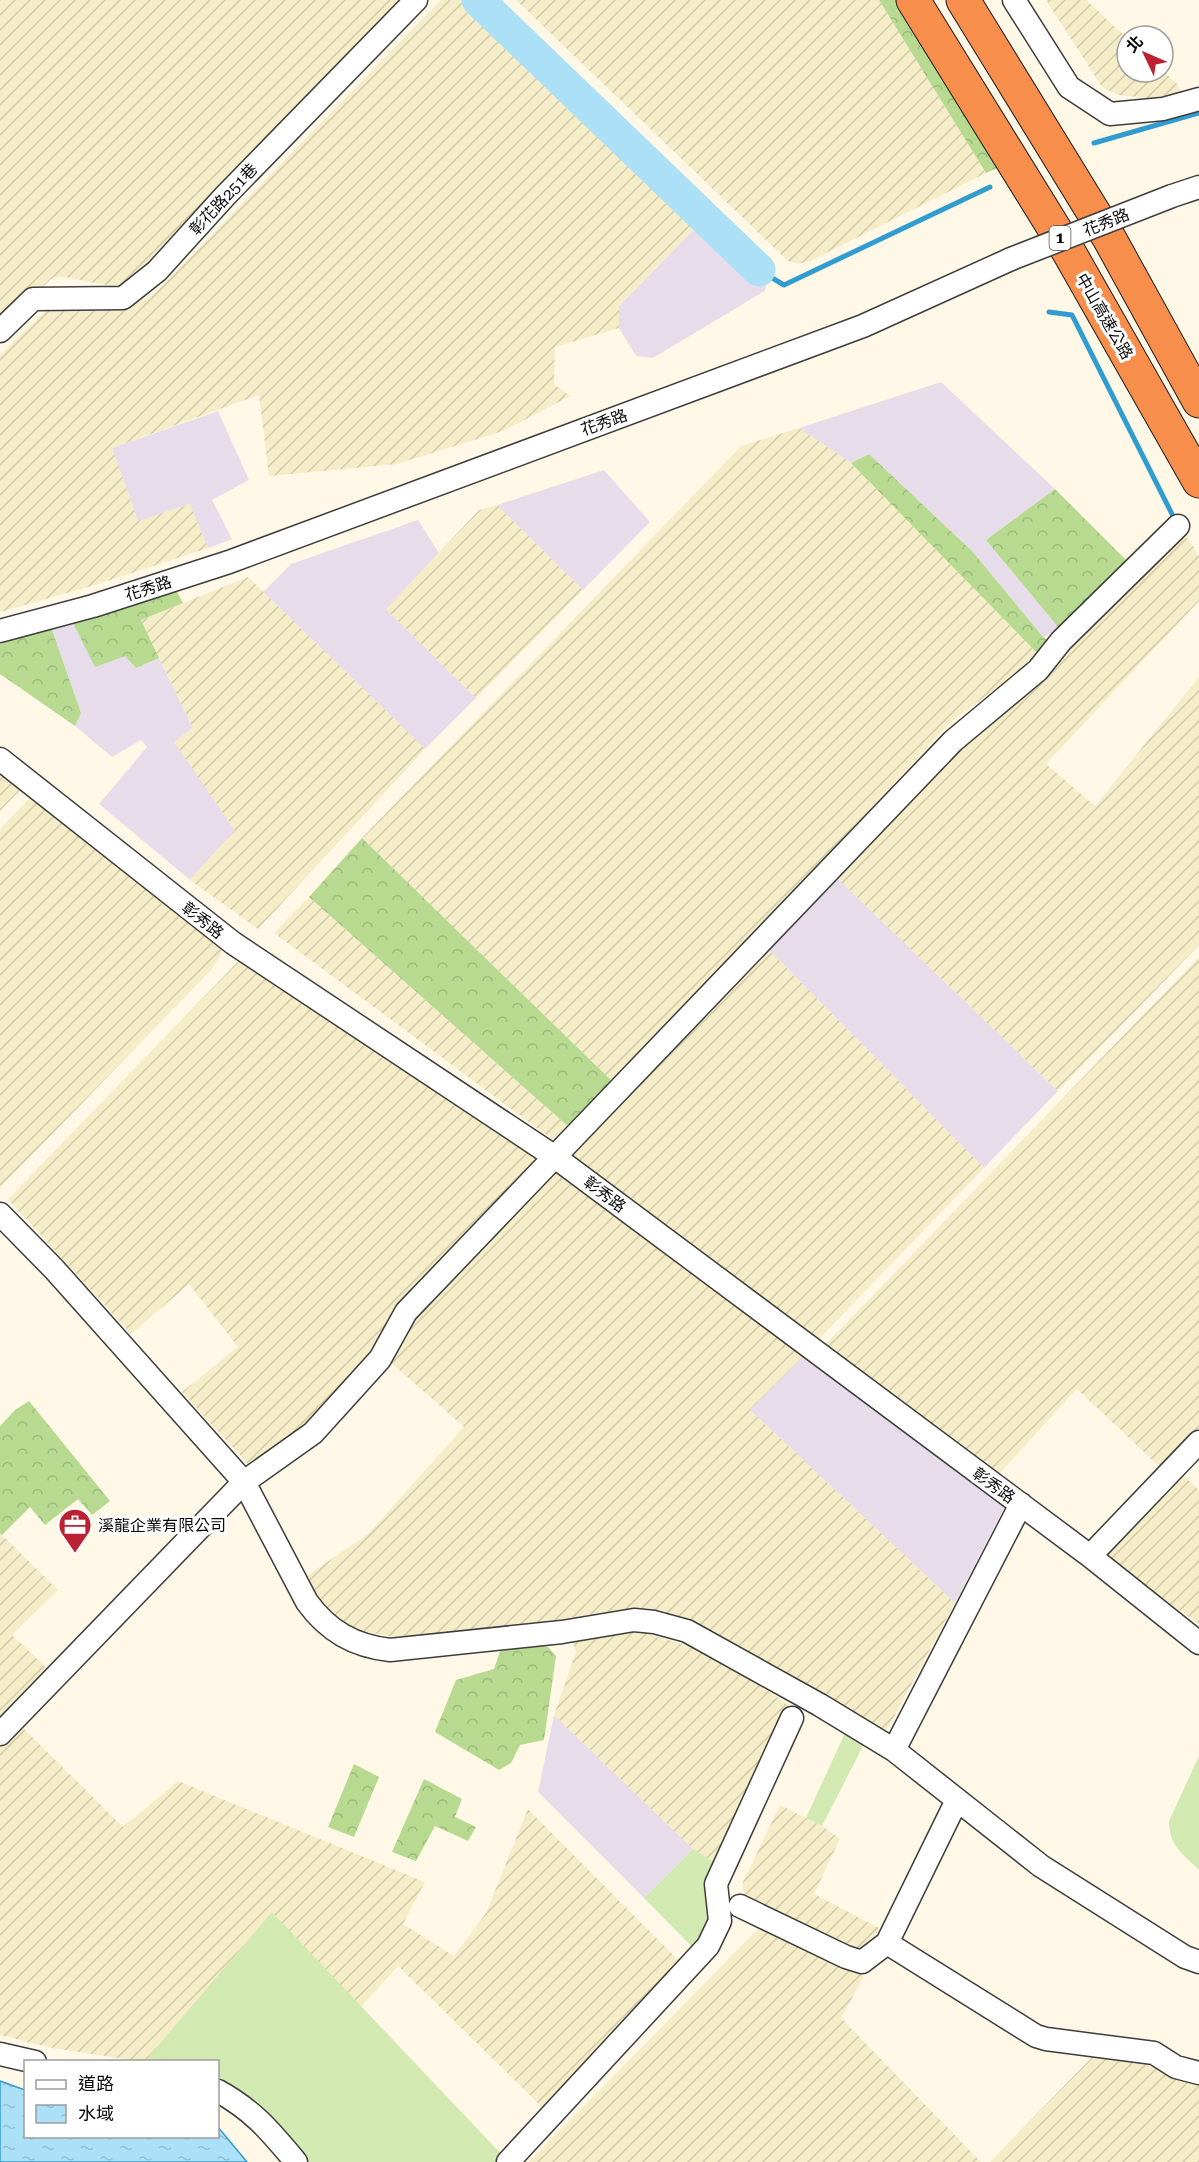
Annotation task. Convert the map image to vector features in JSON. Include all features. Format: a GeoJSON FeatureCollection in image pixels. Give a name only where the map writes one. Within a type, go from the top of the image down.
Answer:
{"type":"FeatureCollection","features":[{"type":"Feature","properties":{"kind":"highway","name":"中山高速公路"},"geometry":{"type":"LineString","coordinates":[[913,0],[1070,254],[1199,481]]}},
{"type":"Feature","properties":{"kind":"highway"},"geometry":{"type":"LineString","coordinates":[[963,0],[1108,236],[1199,401]]}},
{"type":"Feature","properties":{"kind":"street","name":"彰花路251巷"},"geometry":{"type":"LineString","coordinates":[[0,331],[33,299],[123,298],[158,271],[225,196],[416,0]]}},
{"type":"Feature","properties":{"kind":"street"},"geometry":{"type":"LineString","coordinates":[[1014,0],[1069,87],[1110,114],[1163,110],[1199,99]]}},
{"type":"Feature","properties":{"kind":"street","name":"花秀路"},"geometry":{"type":"LineString","coordinates":[[0,630],[93,606],[229,562],[864,326],[1011,260],[1199,187]]}},
{"type":"Feature","properties":{"kind":"street"},"geometry":{"type":"LineString","coordinates":[[0,1734],[244,1482],[313,1432],[380,1359],[406,1312],[953,741],[1038,670],[1061,641],[1178,526]]}},
{"type":"Feature","properties":{"kind":"street","name":"彰秀路"},"geometry":{"type":"LineString","coordinates":[[0,759],[233,943],[555,1157],[1090,1556],[1199,1643]]}},
{"type":"Feature","properties":{"kind":"street"},"geometry":{"type":"LineString","coordinates":[[0,1214],[54,1269],[244,1482],[307,1602],[325,1624],[349,1640],[376,1648],[404,1650],[562,1632],[634,1620],[672,1626],[700,1637],[894,1749],[1041,1866],[1185,1957],[1199,1962]]}},
{"type":"Feature","properties":{"kind":"street"},"geometry":{"type":"LineString","coordinates":[[1090,1556],[1199,1442]]}},
{"type":"Feature","properties":{"kind":"street"},"geometry":{"type":"LineString","coordinates":[[894,1749],[1021,1504]]}},
{"type":"Feature","properties":{"kind":"street"},"geometry":{"type":"LineString","coordinates":[[508,2162],[708,1946],[720,1921],[716,1884],[792,1718]]}},
{"type":"Feature","properties":{"kind":"street"},"geometry":{"type":"LineString","coordinates":[[740,1906],[846,1958],[862,1962],[887,1943],[957,1800]]}},
{"type":"Feature","properties":{"kind":"street"},"geometry":{"type":"LineString","coordinates":[[887,1943],[1036,2036],[1154,2053],[1176,2067],[1199,2073]]}},
{"type":"Feature","properties":{"kind":"street"},"geometry":{"type":"LineString","coordinates":[[0,2054],[30,2060]]}},
{"type":"Feature","properties":{"kind":"street"},"geometry":{"type":"LineString","coordinates":[[219,2092],[260,2120],[296,2162]]}},
{"type":"Feature","properties":{"kind":"shaded area"},"geometry":{"type":"Polygon","coordinates":[[[0,0],[416,0],[134,286],[116,287],[55,277],[0,329],[0,0]]]}},
{"type":"Feature","properties":{"kind":"shaded area"},"geometry":{"type":"Polygon","coordinates":[[[441,0],[477,0],[706,217],[619,305],[619,328],[555,347],[554,384],[570,396],[503,431],[397,464],[269,476],[259,395],[112,448],[138,521],[190,504],[208,548],[95,585],[0,612],[0,355],[59,298],[133,303],[145,300],[154,294],[441,0]]]}},
{"type":"Feature","properties":{"kind":"shaded area"},"geometry":{"type":"Polygon","coordinates":[[[516,0],[879,0],[986,173],[810,261],[798,264],[788,261],[516,0]]]}},
{"type":"Feature","properties":{"kind":"shaded area"},"geometry":{"type":"Polygon","coordinates":[[[1046,0],[1086,0],[1115,27],[1115,84],[1175,84],[1175,82],[1187,102],[1118,95],[1102,87],[1046,0]]]}},
{"type":"Feature","properties":{"kind":"shaded area"},"geometry":{"type":"Polygon","coordinates":[[[706,217],[768,275],[765,291],[653,358],[636,356],[619,328],[619,306],[706,217]]]}},
{"type":"Feature","properties":{"kind":"shaded area"},"geometry":{"type":"Polygon","coordinates":[[[941,382],[1055,489],[986,540],[1058,627],[1044,638],[972,551],[869,454],[851,463],[799,428],[941,382]]]}},
{"type":"Feature","properties":{"kind":"shaded area"},"geometry":{"type":"Polygon","coordinates":[[[218,411],[249,480],[212,500],[232,539],[208,548],[189,504],[138,522],[112,448],[218,411]]]}},
{"type":"Feature","properties":{"kind":"shaded area"},"geometry":{"type":"Polygon","coordinates":[[[799,428],[851,463],[1036,652],[1017,673],[952,721],[614,1083],[362,838],[741,446],[799,428]]]}},
{"type":"Feature","properties":{"kind":"shaded area"},"geometry":{"type":"Polygon","coordinates":[[[604,470],[650,522],[583,590],[497,505],[604,470]]]}},
{"type":"Feature","properties":{"kind":"shaded area"},"geometry":{"type":"Polygon","coordinates":[[[497,505],[583,590],[476,698],[386,609],[479,510],[497,505]]]}},
{"type":"Feature","properties":{"kind":"shaded area"},"geometry":{"type":"Polygon","coordinates":[[[418,520],[439,553],[387,610],[476,698],[425,749],[263,592],[291,564],[418,520]]]}},
{"type":"Feature","properties":{"kind":"shaded area"},"geometry":{"type":"Polygon","coordinates":[[[1182,537],[1188,538],[1199,556],[1199,601],[1046,764],[1095,806],[1199,677],[1199,945],[1058,1091],[835,876],[969,736],[1182,537]]]}},
{"type":"Feature","properties":{"kind":"shaded area"},"geometry":{"type":"Polygon","coordinates":[[[248,577],[425,749],[258,929],[190,880],[235,830],[174,742],[193,728],[141,620],[248,577]]]}},
{"type":"Feature","properties":{"kind":"shaded area"},"geometry":{"type":"Polygon","coordinates":[[[72,621],[125,656],[136,668],[159,658],[193,728],[175,742],[235,830],[190,880],[99,804],[147,747],[141,740],[112,757],[75,726],[81,713],[51,627],[72,621]]]}},
{"type":"Feature","properties":{"kind":"shaded area"},"geometry":{"type":"Polygon","coordinates":[[[0,756],[27,783],[0,811],[0,756]]]}},
{"type":"Feature","properties":{"kind":"shaded area"},"geometry":{"type":"Polygon","coordinates":[[[42,785],[227,943],[212,969],[0,1188],[0,829],[42,785]]]}},
{"type":"Feature","properties":{"kind":"shaded area"},"geometry":{"type":"Polygon","coordinates":[[[835,876],[1058,1091],[984,1168],[766,947],[835,876]]]}},
{"type":"Feature","properties":{"kind":"shaded area"},"geometry":{"type":"Polygon","coordinates":[[[309,897],[570,1128],[556,1142],[274,933],[309,897]]]}},
{"type":"Feature","properties":{"kind":"shaded area"},"geometry":{"type":"Polygon","coordinates":[[[255,944],[539,1152],[541,1161],[314,1422],[248,1464],[182,1392],[238,1347],[189,1284],[131,1334],[8,1199],[255,944]]]}},
{"type":"Feature","properties":{"kind":"shaded area"},"geometry":{"type":"Polygon","coordinates":[[[766,947],[984,1168],[818,1340],[566,1156],[766,947]]]}},
{"type":"Feature","properties":{"kind":"shaded area"},"geometry":{"type":"Polygon","coordinates":[[[1199,957],[1199,1428],[1161,1468],[1077,1389],[997,1476],[825,1345],[1199,957]]]}},
{"type":"Feature","properties":{"kind":"shaded area"},"geometry":{"type":"Polygon","coordinates":[[[554,1170],[803,1356],[750,1410],[955,1603],[882,1739],[841,1711],[662,1610],[619,1610],[420,1641],[329,1626],[292,1586],[368,1534],[464,1427],[388,1360],[405,1328],[554,1170]]]}},
{"type":"Feature","properties":{"kind":"shaded area"},"geometry":{"type":"Polygon","coordinates":[[[803,1356],[1004,1508],[955,1603],[750,1410],[803,1356]]]}},
{"type":"Feature","properties":{"kind":"shaded area"},"geometry":{"type":"Polygon","coordinates":[[[1181,1473],[1199,1490],[1199,1624],[1104,1557],[1181,1473]]]}},
{"type":"Feature","properties":{"kind":"shaded area"},"geometry":{"type":"Polygon","coordinates":[[[0,1533],[58,1590],[12,1635],[52,1673],[0,1725],[0,1533]]]}},
{"type":"Feature","properties":{"kind":"shaded area"},"geometry":{"type":"Polygon","coordinates":[[[636,1631],[701,1649],[750,1678],[801,1714],[719,1865],[693,1849],[554,1715],[576,1652],[572,1639],[636,1631]]]}},
{"type":"Feature","properties":{"kind":"shaded area"},"geometry":{"type":"Polygon","coordinates":[[[554,1715],[693,1849],[644,1898],[538,1792],[554,1715]]]}},
{"type":"Feature","properties":{"kind":"shaded area"},"geometry":{"type":"Polygon","coordinates":[[[17,1722],[123,1827],[178,1781],[425,1882],[403,1924],[454,1956],[486,1913],[528,1809],[684,1966],[544,2109],[398,1966],[361,2007],[502,2155],[496,2162],[219,2062],[219,2060],[131,2060],[52,2048],[0,2035],[0,1739],[17,1722]]]}},
{"type":"Feature","properties":{"kind":"shaded area"},"geometry":{"type":"Polygon","coordinates":[[[780,1805],[822,1826],[840,1839],[814,1894],[879,1928],[870,1947],[859,1952],[747,1898],[743,1891],[743,1882],[780,1805]]]}},
{"type":"Feature","properties":{"kind":"shaded area"},"geometry":{"type":"Polygon","coordinates":[[[777,1927],[864,1976],[841,2018],[981,2162],[529,2162],[759,1928],[777,1927]]]}},
{"type":"Feature","properties":{"kind":"shaded area"},"geometry":{"type":"Polygon","coordinates":[[[1097,2052],[1135,2056],[1159,2070],[1199,2080],[1199,2162],[990,2162],[1097,2052]]]}},
{"type":"Feature","properties":{"kind":"green space"},"geometry":{"type":"Polygon","coordinates":[[[879,0],[898,0],[1002,166],[986,173],[879,0]]]}},
{"type":"Feature","properties":{"kind":"green space"},"geometry":{"type":"Polygon","coordinates":[[[869,454],[972,551],[1044,638],[1050,642],[1036,652],[851,463],[869,454]]]}},
{"type":"Feature","properties":{"kind":"green space"},"geometry":{"type":"Polygon","coordinates":[[[1055,489],[1127,561],[1058,627],[986,540],[1055,489]]]}},
{"type":"Feature","properties":{"kind":"green space"},"geometry":{"type":"Polygon","coordinates":[[[174,586],[183,603],[141,620],[159,658],[136,668],[125,656],[95,667],[72,621],[174,586]]]}},
{"type":"Feature","properties":{"kind":"green space"},"geometry":{"type":"Polygon","coordinates":[[[51,627],[81,713],[75,726],[0,674],[0,644],[51,627]]]}},
{"type":"Feature","properties":{"kind":"green space"},"geometry":{"type":"Polygon","coordinates":[[[362,838],[614,1083],[570,1128],[309,897],[362,838]]]}},
{"type":"Feature","properties":{"kind":"green space"},"geometry":{"type":"Polygon","coordinates":[[[29,1401],[110,1501],[92,1515],[78,1499],[45,1525],[30,1507],[2,1535],[0,1533],[0,1426],[15,1410],[29,1401]]]}},
{"type":"Feature","properties":{"kind":"green space"},"geometry":{"type":"Polygon","coordinates":[[[535,1644],[548,1647],[556,1656],[544,1740],[520,1745],[511,1763],[499,1770],[435,1732],[456,1680],[494,1669],[500,1651],[535,1644]]]}},
{"type":"Feature","properties":{"kind":"green space"},"geometry":{"type":"Polygon","coordinates":[[[845,1733],[864,1744],[822,1826],[806,1818],[845,1733]]]}},
{"type":"Feature","properties":{"kind":"green space"},"geometry":{"type":"Polygon","coordinates":[[[1199,1756],[1199,1870],[1174,1843],[1169,1821],[1199,1756]]]}},
{"type":"Feature","properties":{"kind":"green space"},"geometry":{"type":"Polygon","coordinates":[[[354,1764],[379,1777],[354,1837],[328,1827],[354,1764]]]}},
{"type":"Feature","properties":{"kind":"green space"},"geometry":{"type":"Polygon","coordinates":[[[424,1779],[462,1799],[455,1817],[476,1827],[468,1841],[435,1826],[416,1861],[392,1852],[424,1779]]]}},
{"type":"Feature","properties":{"kind":"green space"},"geometry":{"type":"Polygon","coordinates":[[[693,1849],[719,1865],[720,1928],[699,1954],[644,1898],[693,1849]]]}},
{"type":"Feature","properties":{"kind":"green space"},"geometry":{"type":"Polygon","coordinates":[[[272,1912],[502,2155],[496,2162],[299,2162],[219,2093],[219,2060],[146,2060],[272,1912]]]}},
{"type":"Feature","properties":{"kind":"water"},"geometry":{"type":"Polygon","coordinates":[[[0,2081],[24,2090],[24,2138],[219,2138],[219,2128],[247,2162],[0,2162],[0,2081]]]}},
{"type":"Feature","properties":{"kind":"waterway"},"geometry":{"type":"LineString","coordinates":[[478,0],[759,270]]}},
{"type":"Feature","properties":{"kind":"waterway"},"geometry":{"type":"LineString","coordinates":[[1094,143],[1199,113]]}},
{"type":"Feature","properties":{"kind":"waterway"},"geometry":{"type":"LineString","coordinates":[[759,270],[784,285],[990,187]]}},
{"type":"Feature","properties":{"kind":"waterway"},"geometry":{"type":"LineString","coordinates":[[1049,312],[1072,315],[1174,518]]}},
{"type":"Feature","properties":{"kind":"place","name":"溪龍企業有限公司"},"geometry":{"type":"Point","coordinates":[75,1554]}}]}
